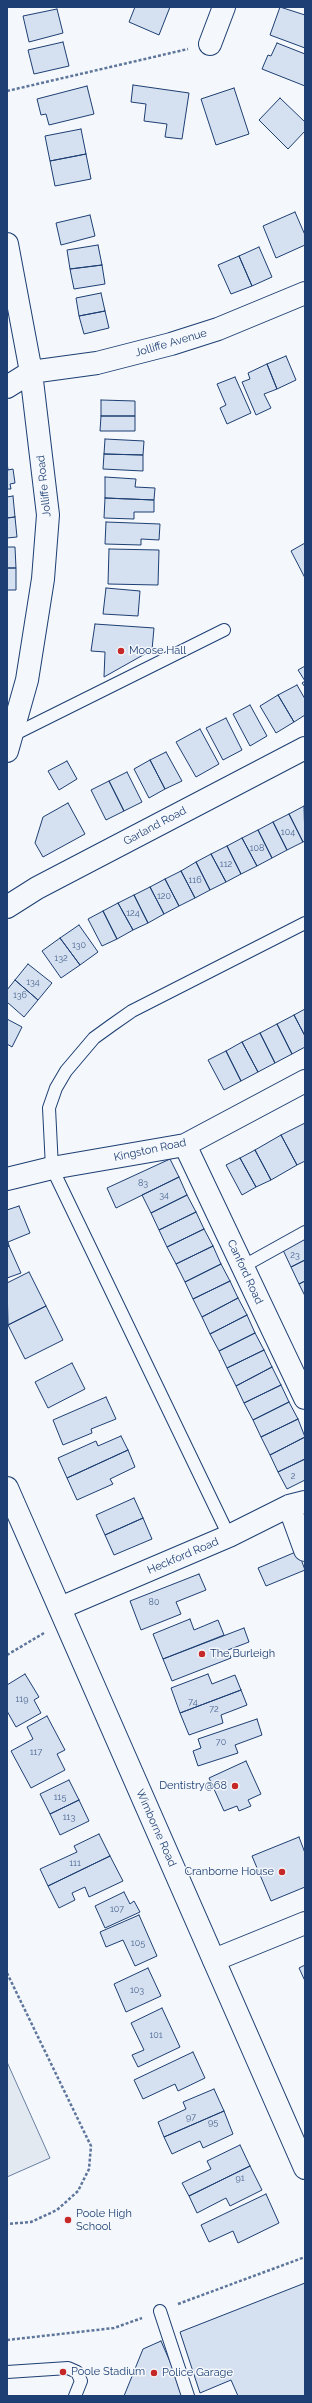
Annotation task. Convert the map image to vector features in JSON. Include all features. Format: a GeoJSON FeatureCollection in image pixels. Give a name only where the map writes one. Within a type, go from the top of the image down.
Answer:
{"type":"FeatureCollection","features":[{"type":"Feature","properties":{"kind":"street"},"geometry":{"type":"LineString","coordinates":[[210,44],[224,7]]}},
{"type":"Feature","properties":{"kind":"street","name":"Jolliffe Road"},"geometry":{"type":"LineString","coordinates":[[7,244],[31,372],[48,515],[42,587],[27,680],[10,743]]}},
{"type":"Feature","properties":{"kind":"street","name":"Jolliffe Avenue"},"geometry":{"type":"LineString","coordinates":[[31,372],[97,362],[171,344],[218,329],[305,293]]}},
{"type":"Feature","properties":{"kind":"street"},"geometry":{"type":"LineString","coordinates":[[7,387],[31,372]]}},
{"type":"Feature","properties":{"kind":"street","name":"Garland Road"},"geometry":{"type":"LineString","coordinates":[[7,907],[37,888],[305,748]]}},
{"type":"Feature","properties":{"kind":"street","name":"Kingston Road"},"geometry":{"type":"LineString","coordinates":[[7,1179],[52,1168],[185,1145],[305,1081]]}},
{"type":"Feature","properties":{"kind":"street","name":"Canford Road"},"geometry":{"type":"LineString","coordinates":[[185,1145],[305,1398]]}},
{"type":"Feature","properties":{"kind":"street","name":"Wimborne Road"},"geometry":{"type":"LineString","coordinates":[[7,1488],[305,2168]]}},
{"type":"Feature","properties":{"kind":"street"},"geometry":{"type":"LineString","coordinates":[[297,1504],[305,1550]]}},
{"type":"Feature","properties":{"kind":"street","name":"Heckford Road"},"geometry":{"type":"LineString","coordinates":[[63,1614],[297,1504]]}},
{"type":"Feature","properties":{"kind":"street"},"geometry":{"type":"LineString","coordinates":[[214,1960],[300,1925]]}},
{"type":"Feature","properties":{"kind":"lane"},"geometry":{"type":"LineString","coordinates":[[10,743],[224,630]]}},
{"type":"Feature","properties":{"kind":"lane"},"geometry":{"type":"LineString","coordinates":[[228,1536],[52,1168],[49,1108],[56,1088],[66,1071],[94,1038],[132,1012],[305,923]]}},
{"type":"Feature","properties":{"kind":"lane"},"geometry":{"type":"LineString","coordinates":[[242,1267],[305,1232]]}},
{"type":"Feature","properties":{"kind":"lane"},"geometry":{"type":"LineString","coordinates":[[160,2311],[188,2396]]}},
{"type":"Feature","properties":{"kind":"lane"},"geometry":{"type":"LineString","coordinates":[[7,2372],[68,2368],[77,2372],[81,2381],[75,2396]]}},
{"type":"Feature","properties":{"kind":"path"},"geometry":{"type":"LineString","coordinates":[[7,91],[210,44]]}},
{"type":"Feature","properties":{"kind":"path"},"geometry":{"type":"LineString","coordinates":[[7,1655],[63,1614]]}},
{"type":"Feature","properties":{"kind":"path"},"geometry":{"type":"LineString","coordinates":[[7,1973],[91,2146],[89,2169],[78,2191],[57,2210],[31,2222],[7,2224]]}},
{"type":"Feature","properties":{"kind":"shaded area"},"geometry":{"type":"Polygon","coordinates":[[[7,2062],[50,2158],[7,2177],[7,2062]]]}},
{"type":"Feature","properties":{"kind":"building"},"geometry":{"type":"Polygon","coordinates":[[[135,7],[170,7],[159,35],[129,22],[135,7]]]}},
{"type":"Feature","properties":{"kind":"building"},"geometry":{"type":"Polygon","coordinates":[[[280,7],[305,15],[305,48],[270,35],[280,7]]]}},
{"type":"Feature","properties":{"kind":"building"},"geometry":{"type":"Polygon","coordinates":[[[57,9],[63,33],[29,42],[23,16],[57,9]]]}},
{"type":"Feature","properties":{"kind":"building"},"geometry":{"type":"Polygon","coordinates":[[[63,42],[69,66],[34,74],[28,50],[63,42]]]}},
{"type":"Feature","properties":{"kind":"building"},"geometry":{"type":"Polygon","coordinates":[[[277,43],[305,54],[305,86],[262,69],[268,55],[271,56],[277,43]]]}},
{"type":"Feature","properties":{"kind":"building"},"geometry":{"type":"Polygon","coordinates":[[[133,85],[189,93],[182,139],[165,137],[167,124],[144,121],[146,104],[131,102],[133,85]]]}},
{"type":"Feature","properties":{"kind":"building"},"geometry":{"type":"Polygon","coordinates":[[[87,86],[94,114],[49,125],[46,114],[41,115],[37,99],[87,86]]]}},
{"type":"Feature","properties":{"kind":"building"},"geometry":{"type":"Polygon","coordinates":[[[234,88],[249,134],[216,145],[201,99],[234,88]]]}},
{"type":"Feature","properties":{"kind":"building"},"geometry":{"type":"Polygon","coordinates":[[[280,98],[305,122],[305,131],[288,149],[259,120],[280,98]]]}},
{"type":"Feature","properties":{"kind":"building"},"geometry":{"type":"Polygon","coordinates":[[[81,129],[86,154],[50,161],[45,136],[81,129]]]}},
{"type":"Feature","properties":{"kind":"building"},"geometry":{"type":"Polygon","coordinates":[[[86,154],[91,179],[55,186],[50,161],[86,154]]]}},
{"type":"Feature","properties":{"kind":"building"},"geometry":{"type":"Polygon","coordinates":[[[295,212],[305,235],[305,245],[276,258],[263,226],[295,212]]]}},
{"type":"Feature","properties":{"kind":"building"},"geometry":{"type":"Polygon","coordinates":[[[90,215],[95,236],[61,245],[56,223],[90,215]]]}},
{"type":"Feature","properties":{"kind":"building"},"geometry":{"type":"Polygon","coordinates":[[[98,245],[102,265],[70,269],[67,250],[98,245]]]}},
{"type":"Feature","properties":{"kind":"building"},"geometry":{"type":"Polygon","coordinates":[[[259,247],[272,277],[252,286],[239,256],[259,247]]]}},
{"type":"Feature","properties":{"kind":"building"},"geometry":{"type":"Polygon","coordinates":[[[239,256],[252,286],[231,294],[218,265],[239,256]]]}},
{"type":"Feature","properties":{"kind":"building"},"geometry":{"type":"Polygon","coordinates":[[[102,265],[105,284],[74,289],[70,269],[102,265]]]}},
{"type":"Feature","properties":{"kind":"building"},"geometry":{"type":"Polygon","coordinates":[[[101,293],[105,311],[79,316],[76,298],[101,293]]]}},
{"type":"Feature","properties":{"kind":"building"},"geometry":{"type":"Polygon","coordinates":[[[105,311],[109,328],[84,334],[79,316],[105,311]]]}},
{"type":"Feature","properties":{"kind":"building"},"geometry":{"type":"Polygon","coordinates":[[[286,356],[296,380],[277,389],[267,364],[286,356]]]}},
{"type":"Feature","properties":{"kind":"building"},"geometry":{"type":"Polygon","coordinates":[[[267,364],[277,389],[264,394],[271,408],[256,415],[242,382],[250,379],[248,373],[267,364]]]}},
{"type":"Feature","properties":{"kind":"building"},"geometry":{"type":"Polygon","coordinates":[[[235,377],[251,413],[227,424],[220,408],[226,405],[217,384],[235,377]]]}},
{"type":"Feature","properties":{"kind":"building"},"geometry":{"type":"Polygon","coordinates":[[[101,400],[135,401],[135,416],[101,416],[101,400]]]}},
{"type":"Feature","properties":{"kind":"building"},"geometry":{"type":"Polygon","coordinates":[[[101,416],[135,416],[135,431],[100,431],[101,416]]]}},
{"type":"Feature","properties":{"kind":"building"},"geometry":{"type":"Polygon","coordinates":[[[105,439],[144,441],[143,455],[104,454],[105,439]]]}},
{"type":"Feature","properties":{"kind":"building"},"geometry":{"type":"Polygon","coordinates":[[[104,454],[143,455],[143,471],[103,469],[104,454]]]}},
{"type":"Feature","properties":{"kind":"building"},"geometry":{"type":"Polygon","coordinates":[[[7,462],[8,470],[13,469],[15,483],[10,484],[11,489],[7,489],[7,462]]]}},
{"type":"Feature","properties":{"kind":"building"},"geometry":{"type":"Polygon","coordinates":[[[105,477],[136,479],[135,487],[155,488],[154,500],[105,498],[105,477]]]}},
{"type":"Feature","properties":{"kind":"building"},"geometry":{"type":"Polygon","coordinates":[[[13,496],[15,517],[7,518],[7,497],[13,496]]]}},
{"type":"Feature","properties":{"kind":"building"},"geometry":{"type":"Polygon","coordinates":[[[105,498],[154,500],[154,512],[134,512],[134,519],[104,518],[105,498]]]}},
{"type":"Feature","properties":{"kind":"building"},"geometry":{"type":"Polygon","coordinates":[[[15,517],[17,537],[7,538],[7,518],[15,517]]]}},
{"type":"Feature","properties":{"kind":"building"},"geometry":{"type":"Polygon","coordinates":[[[106,522],[160,524],[159,540],[141,539],[141,545],[105,544],[106,522]]]}},
{"type":"Feature","properties":{"kind":"building"},"geometry":{"type":"Polygon","coordinates":[[[305,543],[305,578],[291,551],[305,543]]]}},
{"type":"Feature","properties":{"kind":"building"},"geometry":{"type":"Polygon","coordinates":[[[7,547],[15,547],[16,568],[7,568],[7,547]]]}},
{"type":"Feature","properties":{"kind":"building"},"geometry":{"type":"Polygon","coordinates":[[[109,549],[159,550],[158,585],[108,584],[109,549]]]}},
{"type":"Feature","properties":{"kind":"building"},"geometry":{"type":"Polygon","coordinates":[[[7,568],[16,568],[16,590],[7,590],[7,568]]]}},
{"type":"Feature","properties":{"kind":"building"},"geometry":{"type":"Polygon","coordinates":[[[106,588],[140,591],[138,616],[103,614],[106,588]]]}},
{"type":"Feature","properties":{"kind":"building","name":"Moose Hall"},"geometry":{"type":"Polygon","coordinates":[[[95,624],[154,628],[152,650],[104,677],[105,652],[91,651],[95,624]]]}},
{"type":"Feature","properties":{"kind":"building"},"geometry":{"type":"Polygon","coordinates":[[[305,666],[305,681],[298,670],[305,666]]]}},
{"type":"Feature","properties":{"kind":"building"},"geometry":{"type":"Polygon","coordinates":[[[297,685],[305,699],[305,715],[294,722],[278,695],[297,685]]]}},
{"type":"Feature","properties":{"kind":"building"},"geometry":{"type":"Polygon","coordinates":[[[278,695],[294,722],[276,733],[260,706],[278,695]]]}},
{"type":"Feature","properties":{"kind":"building"},"geometry":{"type":"Polygon","coordinates":[[[250,705],[267,736],[250,746],[233,714],[250,705]]]}},
{"type":"Feature","properties":{"kind":"building"},"geometry":{"type":"Polygon","coordinates":[[[226,718],[242,750],[223,760],[206,728],[226,718]]]}},
{"type":"Feature","properties":{"kind":"building"},"geometry":{"type":"Polygon","coordinates":[[[200,729],[219,764],[196,777],[176,742],[200,729]]]}},
{"type":"Feature","properties":{"kind":"building"},"geometry":{"type":"Polygon","coordinates":[[[166,752],[182,781],[165,789],[150,760],[166,752]]]}},
{"type":"Feature","properties":{"kind":"building"},"geometry":{"type":"Polygon","coordinates":[[[150,760],[165,789],[149,798],[134,769],[150,760]]]}},
{"type":"Feature","properties":{"kind":"building"},"geometry":{"type":"Polygon","coordinates":[[[67,761],[77,779],[59,790],[48,771],[67,761]]]}},
{"type":"Feature","properties":{"kind":"building"},"geometry":{"type":"Polygon","coordinates":[[[127,772],[142,802],[124,811],[109,781],[127,772]]]}},
{"type":"Feature","properties":{"kind":"building"},"geometry":{"type":"Polygon","coordinates":[[[109,781],[124,811],[106,820],[91,790],[109,781]]]}},
{"type":"Feature","properties":{"kind":"building"},"geometry":{"type":"Polygon","coordinates":[[[68,803],[85,834],[43,857],[35,843],[43,817],[68,803]]]}},
{"type":"Feature","properties":{"kind":"building"},"geometry":{"type":"Polygon","coordinates":[[[304,806],[305,841],[303,842],[289,814],[304,806]]]}},
{"type":"Feature","properties":{"kind":"building"},"geometry":{"type":"Polygon","coordinates":[[[289,814],[303,842],[287,850],[273,822],[289,814]]]}},
{"type":"Feature","properties":{"kind":"building"},"geometry":{"type":"Polygon","coordinates":[[[273,822],[287,850],[272,858],[258,830],[273,822]]]}},
{"type":"Feature","properties":{"kind":"building"},"geometry":{"type":"Polygon","coordinates":[[[258,830],[272,858],[257,866],[242,838],[258,830]]]}},
{"type":"Feature","properties":{"kind":"building"},"geometry":{"type":"Polygon","coordinates":[[[242,838],[257,866],[241,874],[227,846],[242,838]]]}},
{"type":"Feature","properties":{"kind":"building"},"geometry":{"type":"Polygon","coordinates":[[[227,846],[241,874],[226,882],[211,854],[227,846]]]}},
{"type":"Feature","properties":{"kind":"building"},"geometry":{"type":"Polygon","coordinates":[[[211,854],[226,882],[210,890],[196,862],[211,854]]]}},
{"type":"Feature","properties":{"kind":"building"},"geometry":{"type":"Polygon","coordinates":[[[196,862],[210,890],[195,898],[181,871],[196,862]]]}},
{"type":"Feature","properties":{"kind":"building"},"geometry":{"type":"Polygon","coordinates":[[[181,871],[195,898],[179,906],[165,879],[181,871]]]}},
{"type":"Feature","properties":{"kind":"building"},"geometry":{"type":"Polygon","coordinates":[[[165,879],[179,906],[164,914],[150,887],[165,879]]]}},
{"type":"Feature","properties":{"kind":"building"},"geometry":{"type":"Polygon","coordinates":[[[150,887],[164,914],[148,923],[134,895],[150,887]]]}},
{"type":"Feature","properties":{"kind":"building"},"geometry":{"type":"Polygon","coordinates":[[[134,895],[148,923],[133,930],[118,903],[134,895]]]}},
{"type":"Feature","properties":{"kind":"building"},"geometry":{"type":"Polygon","coordinates":[[[118,903],[133,930],[117,939],[103,911],[118,903]]]}},
{"type":"Feature","properties":{"kind":"building"},"geometry":{"type":"Polygon","coordinates":[[[103,911],[117,939],[102,946],[88,919],[103,911]]]}},
{"type":"Feature","properties":{"kind":"building"},"geometry":{"type":"Polygon","coordinates":[[[79,925],[98,952],[80,965],[60,938],[79,925]]]}},
{"type":"Feature","properties":{"kind":"building"},"geometry":{"type":"Polygon","coordinates":[[[60,938],[80,965],[61,978],[42,951],[60,938]]]}},
{"type":"Feature","properties":{"kind":"building"},"geometry":{"type":"Polygon","coordinates":[[[28,964],[52,983],[38,1000],[15,980],[28,964]]]}},
{"type":"Feature","properties":{"kind":"building"},"geometry":{"type":"Polygon","coordinates":[[[15,980],[38,1000],[24,1017],[7,1002],[7,990],[15,980]]]}},
{"type":"Feature","properties":{"kind":"building"},"geometry":{"type":"Polygon","coordinates":[[[305,1009],[305,1036],[294,1015],[305,1009]]]}},
{"type":"Feature","properties":{"kind":"building"},"geometry":{"type":"Polygon","coordinates":[[[294,1015],[305,1036],[305,1047],[292,1054],[277,1024],[294,1015]]]}},
{"type":"Feature","properties":{"kind":"building"},"geometry":{"type":"Polygon","coordinates":[[[7,1019],[22,1027],[12,1047],[7,1044],[7,1019]]]}},
{"type":"Feature","properties":{"kind":"building"},"geometry":{"type":"Polygon","coordinates":[[[277,1024],[292,1054],[275,1063],[260,1033],[277,1024]]]}},
{"type":"Feature","properties":{"kind":"building"},"geometry":{"type":"Polygon","coordinates":[[[260,1033],[275,1063],[258,1072],[242,1042],[260,1033]]]}},
{"type":"Feature","properties":{"kind":"building"},"geometry":{"type":"Polygon","coordinates":[[[242,1042],[258,1072],[241,1081],[226,1051],[242,1042]]]}},
{"type":"Feature","properties":{"kind":"building"},"geometry":{"type":"Polygon","coordinates":[[[226,1051],[241,1081],[224,1090],[208,1060],[226,1051]]]}},
{"type":"Feature","properties":{"kind":"building"},"geometry":{"type":"Polygon","coordinates":[[[305,1123],[305,1161],[297,1165],[281,1135],[305,1123]]]}},
{"type":"Feature","properties":{"kind":"building"},"geometry":{"type":"Polygon","coordinates":[[[281,1135],[297,1165],[271,1180],[255,1150],[281,1135]]]}},
{"type":"Feature","properties":{"kind":"building"},"geometry":{"type":"Polygon","coordinates":[[[255,1150],[271,1180],[256,1187],[240,1158],[255,1150]]]}},
{"type":"Feature","properties":{"kind":"building"},"geometry":{"type":"Polygon","coordinates":[[[240,1158],[256,1187],[242,1195],[226,1165],[240,1158]]]}},
{"type":"Feature","properties":{"kind":"building"},"geometry":{"type":"Polygon","coordinates":[[[170,1159],[179,1177],[116,1208],[107,1188],[170,1159]]]}},
{"type":"Feature","properties":{"kind":"building"},"geometry":{"type":"Polygon","coordinates":[[[179,1177],[187,1195],[151,1213],[142,1195],[179,1177]]]}},
{"type":"Feature","properties":{"kind":"building"},"geometry":{"type":"Polygon","coordinates":[[[187,1195],[196,1212],[159,1230],[151,1213],[187,1195]]]}},
{"type":"Feature","properties":{"kind":"building"},"geometry":{"type":"Polygon","coordinates":[[[19,1206],[30,1233],[8,1242],[9,1246],[7,1247],[7,1210],[19,1206]]]}},
{"type":"Feature","properties":{"kind":"building"},"geometry":{"type":"Polygon","coordinates":[[[196,1212],[204,1229],[167,1247],[159,1230],[196,1212]]]}},
{"type":"Feature","properties":{"kind":"building"},"geometry":{"type":"Polygon","coordinates":[[[204,1229],[213,1246],[176,1264],[167,1247],[204,1229]]]}},
{"type":"Feature","properties":{"kind":"building"},"geometry":{"type":"Polygon","coordinates":[[[305,1239],[305,1260],[291,1267],[283,1250],[305,1239]]]}},
{"type":"Feature","properties":{"kind":"building"},"geometry":{"type":"Polygon","coordinates":[[[9,1246],[21,1273],[7,1278],[7,1247],[9,1246]]]}},
{"type":"Feature","properties":{"kind":"building"},"geometry":{"type":"Polygon","coordinates":[[[213,1246],[221,1264],[185,1282],[176,1264],[213,1246]]]}},
{"type":"Feature","properties":{"kind":"building"},"geometry":{"type":"Polygon","coordinates":[[[305,1260],[305,1281],[299,1284],[291,1267],[305,1260]]]}},
{"type":"Feature","properties":{"kind":"building"},"geometry":{"type":"Polygon","coordinates":[[[221,1264],[230,1281],[193,1299],[185,1282],[221,1264]]]}},
{"type":"Feature","properties":{"kind":"building"},"geometry":{"type":"Polygon","coordinates":[[[29,1272],[46,1306],[8,1325],[7,1283],[29,1272]]]}},
{"type":"Feature","properties":{"kind":"building"},"geometry":{"type":"Polygon","coordinates":[[[230,1281],[238,1298],[202,1317],[193,1299],[230,1281]]]}},
{"type":"Feature","properties":{"kind":"building"},"geometry":{"type":"Polygon","coordinates":[[[305,1281],[305,1296],[299,1284],[305,1281]]]}},
{"type":"Feature","properties":{"kind":"building"},"geometry":{"type":"Polygon","coordinates":[[[238,1298],[247,1315],[210,1334],[202,1317],[238,1298]]]}},
{"type":"Feature","properties":{"kind":"building"},"geometry":{"type":"Polygon","coordinates":[[[46,1306],[63,1340],[25,1359],[8,1325],[46,1306]]]}},
{"type":"Feature","properties":{"kind":"building"},"geometry":{"type":"Polygon","coordinates":[[[247,1315],[255,1333],[219,1351],[210,1334],[247,1315]]]}},
{"type":"Feature","properties":{"kind":"building"},"geometry":{"type":"Polygon","coordinates":[[[255,1333],[264,1350],[227,1368],[219,1351],[255,1333]]]}},
{"type":"Feature","properties":{"kind":"building"},"geometry":{"type":"Polygon","coordinates":[[[264,1350],[272,1367],[236,1386],[227,1368],[264,1350]]]}},
{"type":"Feature","properties":{"kind":"building"},"geometry":{"type":"Polygon","coordinates":[[[72,1363],[85,1389],[48,1408],[35,1382],[72,1363]]]}},
{"type":"Feature","properties":{"kind":"building"},"geometry":{"type":"Polygon","coordinates":[[[272,1367],[281,1385],[244,1403],[236,1386],[272,1367]]]}},
{"type":"Feature","properties":{"kind":"building"},"geometry":{"type":"Polygon","coordinates":[[[281,1385],[289,1402],[253,1420],[244,1403],[281,1385]]]}},
{"type":"Feature","properties":{"kind":"building"},"geometry":{"type":"Polygon","coordinates":[[[106,1397],[116,1419],[91,1429],[92,1433],[63,1445],[53,1420],[106,1397]]]}},
{"type":"Feature","properties":{"kind":"building"},"geometry":{"type":"Polygon","coordinates":[[[289,1402],[298,1419],[261,1437],[253,1420],[289,1402]]]}},
{"type":"Feature","properties":{"kind":"building"},"geometry":{"type":"Polygon","coordinates":[[[298,1419],[305,1437],[270,1455],[261,1437],[298,1419]]]}},
{"type":"Feature","properties":{"kind":"building"},"geometry":{"type":"Polygon","coordinates":[[[121,1436],[128,1450],[67,1478],[58,1458],[96,1441],[98,1446],[121,1436]]]}},
{"type":"Feature","properties":{"kind":"building"},"geometry":{"type":"Polygon","coordinates":[[[305,1437],[305,1459],[278,1472],[270,1455],[305,1437]]]}},
{"type":"Feature","properties":{"kind":"building"},"geometry":{"type":"Polygon","coordinates":[[[128,1450],[135,1467],[110,1479],[113,1484],[77,1500],[67,1478],[128,1450]]]}},
{"type":"Feature","properties":{"kind":"building"},"geometry":{"type":"Polygon","coordinates":[[[305,1459],[305,1480],[287,1489],[278,1472],[305,1459]]]}},
{"type":"Feature","properties":{"kind":"building"},"geometry":{"type":"Polygon","coordinates":[[[134,1498],[143,1518],[105,1535],[96,1515],[134,1498]]]}},
{"type":"Feature","properties":{"kind":"building"},"geometry":{"type":"Polygon","coordinates":[[[143,1518],[152,1539],[114,1555],[105,1535],[143,1518]]]}},
{"type":"Feature","properties":{"kind":"building"},"geometry":{"type":"Polygon","coordinates":[[[298,1551],[305,1570],[266,1586],[258,1568],[298,1551]]]}},
{"type":"Feature","properties":{"kind":"building"},"geometry":{"type":"Polygon","coordinates":[[[199,1574],[206,1590],[176,1602],[181,1614],[141,1630],[130,1601],[199,1574]]]}},
{"type":"Feature","properties":{"kind":"building"},"geometry":{"type":"Polygon","coordinates":[[[190,1619],[194,1630],[218,1620],[224,1635],[163,1659],[153,1634],[190,1619]]]}},
{"type":"Feature","properties":{"kind":"building","name":"The Burleigh"},"geometry":{"type":"Polygon","coordinates":[[[244,1628],[249,1642],[228,1650],[231,1658],[172,1681],[163,1659],[244,1628]]]}},
{"type":"Feature","properties":{"kind":"building"},"geometry":{"type":"Polygon","coordinates":[[[25,1674],[39,1697],[34,1700],[41,1713],[16,1727],[7,1711],[7,1685],[25,1674]]]}},
{"type":"Feature","properties":{"kind":"building"},"geometry":{"type":"Polygon","coordinates":[[[208,1674],[212,1684],[235,1675],[241,1690],[180,1713],[171,1688],[208,1674]]]}},
{"type":"Feature","properties":{"kind":"building"},"geometry":{"type":"Polygon","coordinates":[[[241,1690],[247,1705],[221,1715],[223,1723],[189,1735],[180,1713],[241,1690]]]}},
{"type":"Feature","properties":{"kind":"building"},"geometry":{"type":"Polygon","coordinates":[[[47,1716],[65,1750],[57,1754],[65,1770],[31,1788],[11,1751],[33,1739],[27,1727],[47,1716]]]}},
{"type":"Feature","properties":{"kind":"building"},"geometry":{"type":"Polygon","coordinates":[[[257,1719],[262,1735],[235,1745],[238,1753],[198,1766],[193,1751],[201,1748],[198,1739],[257,1719]]]}},
{"type":"Feature","properties":{"kind":"building","name":"Dentistry@68"},"geometry":{"type":"Polygon","coordinates":[[[246,1761],[261,1794],[248,1800],[251,1806],[239,1811],[237,1806],[224,1811],[209,1778],[246,1761]]]}},
{"type":"Feature","properties":{"kind":"building"},"geometry":{"type":"Polygon","coordinates":[[[69,1780],[79,1800],[50,1814],[40,1794],[69,1780]]]}},
{"type":"Feature","properties":{"kind":"building"},"geometry":{"type":"Polygon","coordinates":[[[79,1800],[89,1821],[60,1835],[50,1814],[79,1800]]]}},
{"type":"Feature","properties":{"kind":"building"},"geometry":{"type":"Polygon","coordinates":[[[99,1834],[110,1856],[48,1886],[40,1869],[77,1852],[74,1846],[99,1834]]]}},
{"type":"Feature","properties":{"kind":"building","name":"Cranborne House"},"geometry":{"type":"Polygon","coordinates":[[[299,1837],[305,1853],[305,1887],[271,1901],[252,1856],[299,1837]]]}},
{"type":"Feature","properties":{"kind":"building"},"geometry":{"type":"Polygon","coordinates":[[[110,1856],[123,1881],[89,1897],[85,1887],[72,1893],[75,1900],[59,1908],[48,1886],[110,1856]]]}},
{"type":"Feature","properties":{"kind":"building"},"geometry":{"type":"Polygon","coordinates":[[[124,1892],[130,1904],[134,1901],[140,1912],[105,1928],[95,1906],[124,1892]]]}},
{"type":"Feature","properties":{"kind":"building"},"geometry":{"type":"Polygon","coordinates":[[[139,1915],[157,1956],[135,1966],[123,1940],[106,1947],[100,1932],[139,1915]]]}},
{"type":"Feature","properties":{"kind":"building"},"geometry":{"type":"Polygon","coordinates":[[[305,1965],[305,1981],[299,1968],[305,1965]]]}},
{"type":"Feature","properties":{"kind":"building"},"geometry":{"type":"Polygon","coordinates":[[[148,1968],[161,1996],[126,2012],[114,1984],[148,1968]]]}},
{"type":"Feature","properties":{"kind":"building"},"geometry":{"type":"Polygon","coordinates":[[[162,2008],[180,2047],[138,2067],[132,2055],[144,2050],[131,2023],[162,2008]]]}},
{"type":"Feature","properties":{"kind":"building"},"geometry":{"type":"Polygon","coordinates":[[[193,2052],[205,2078],[178,2091],[175,2084],[143,2099],[134,2080],[193,2052]]]}},
{"type":"Feature","properties":{"kind":"building"},"geometry":{"type":"Polygon","coordinates":[[[214,2089],[224,2111],[164,2137],[158,2122],[186,2109],[183,2102],[214,2089]]]}},
{"type":"Feature","properties":{"kind":"building"},"geometry":{"type":"Polygon","coordinates":[[[224,2111],[233,2134],[203,2148],[200,2141],[172,2154],[164,2137],[224,2111]]]}},
{"type":"Feature","properties":{"kind":"building"},"geometry":{"type":"Polygon","coordinates":[[[240,2145],[250,2166],[189,2196],[182,2183],[211,2169],[207,2161],[240,2145]]]}},
{"type":"Feature","properties":{"kind":"building"},"geometry":{"type":"Polygon","coordinates":[[[250,2166],[262,2190],[230,2206],[226,2198],[197,2213],[189,2196],[250,2166]]]}},
{"type":"Feature","properties":{"kind":"building"},"geometry":{"type":"Polygon","coordinates":[[[266,2194],[279,2223],[238,2243],[233,2231],[209,2242],[201,2225],[266,2194]]]}},
{"type":"Feature","properties":{"kind":"building"},"geometry":{"type":"Polygon","coordinates":[[[305,2283],[305,2396],[238,2396],[231,2380],[200,2393],[180,2332],[305,2283]]]}},
{"type":"Feature","properties":{"kind":"building","name":"Police Garage"},"geometry":{"type":"Polygon","coordinates":[[[161,2341],[185,2396],[124,2396],[143,2349],[161,2341]]]}},
{"type":"Feature","properties":{"kind":"place","name":"Moose Hall"},"geometry":{"type":"Point","coordinates":[121,651]}},
{"type":"Feature","properties":{"kind":"place","name":"The Burleigh"},"geometry":{"type":"Point","coordinates":[202,1654]}},
{"type":"Feature","properties":{"kind":"place","name":"Dentistry@68"},"geometry":{"type":"Point","coordinates":[235,1786]}},
{"type":"Feature","properties":{"kind":"place","name":"Cranborne House"},"geometry":{"type":"Point","coordinates":[282,1872]}},
{"type":"Feature","properties":{"kind":"place","name":"Poole High School"},"geometry":{"type":"Point","coordinates":[68,2220]}},
{"type":"Feature","properties":{"kind":"place","name":"Poole Stadium"},"geometry":{"type":"Point","coordinates":[63,2372]}},
{"type":"Feature","properties":{"kind":"place","name":"Police Garage"},"geometry":{"type":"Point","coordinates":[154,2373]}}]}
